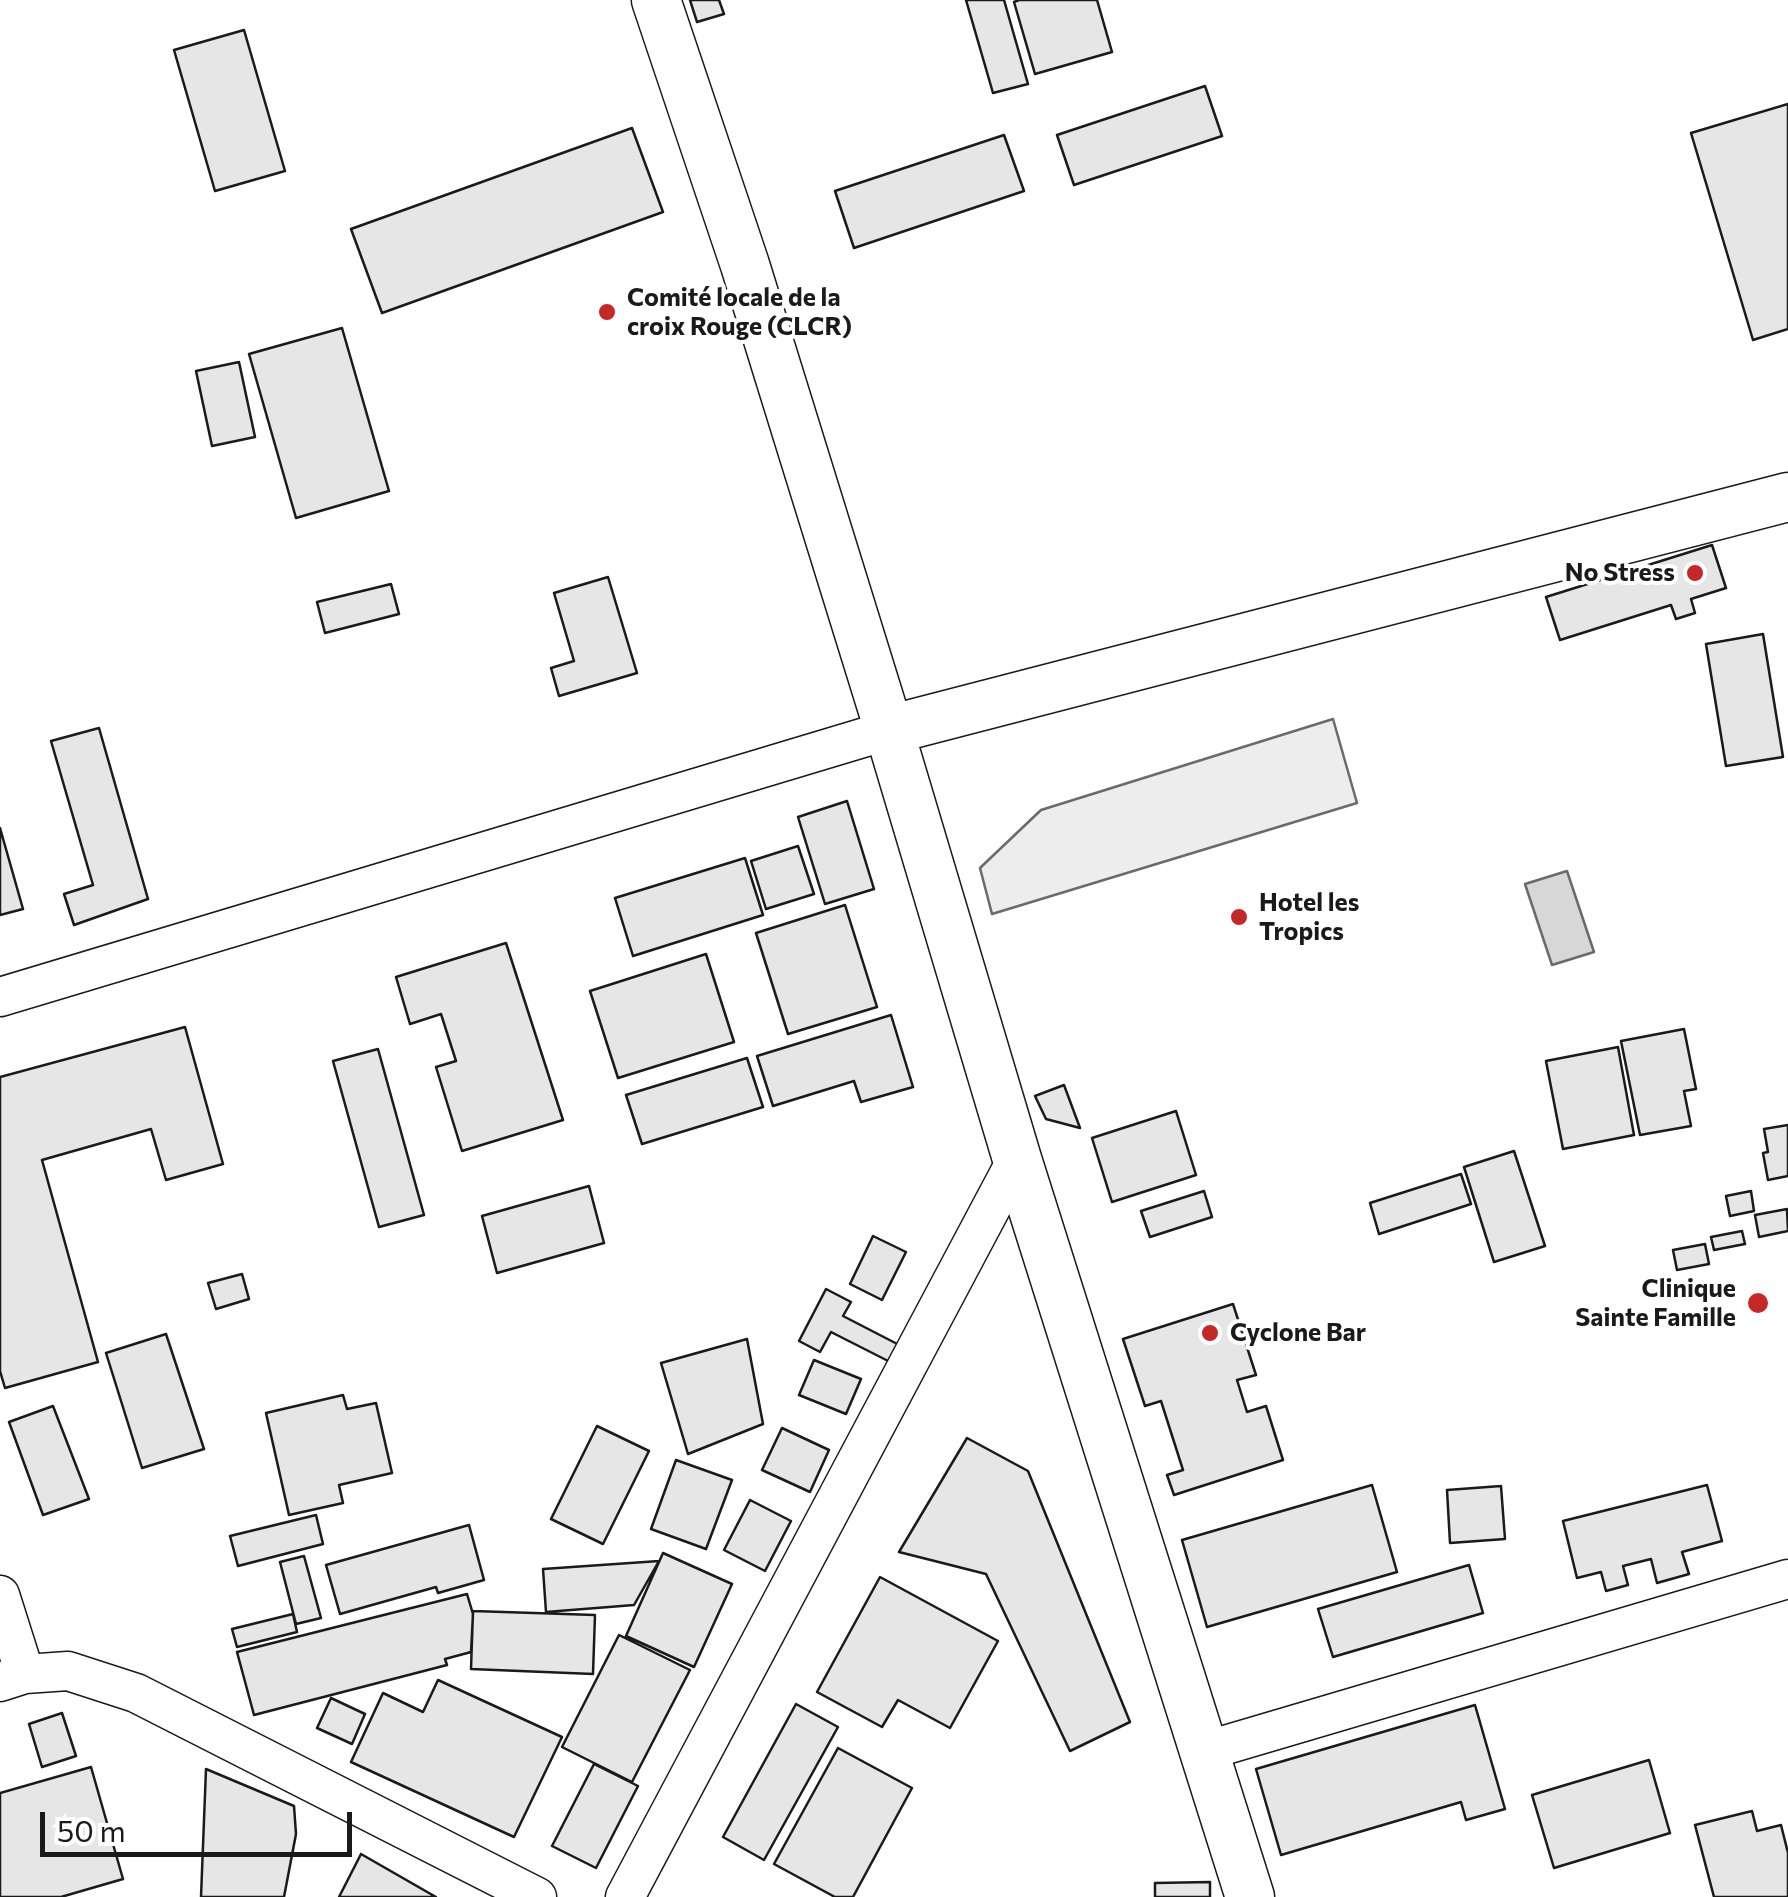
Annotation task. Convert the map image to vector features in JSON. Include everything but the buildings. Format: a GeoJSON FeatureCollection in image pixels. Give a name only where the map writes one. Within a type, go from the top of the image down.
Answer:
{"type":"FeatureCollection","features":[{"type":"Feature","properties":{"kind":"street"},"geometry":{"type":"LineString","coordinates":[[656,0],[751,284],[1017,1159],[1250,1897]]}},
{"type":"Feature","properties":{"kind":"street"},"geometry":{"type":"LineString","coordinates":[[0,997],[889,730],[1788,496]]}},
{"type":"Feature","properties":{"kind":"street"},"geometry":{"type":"LineString","coordinates":[[625,1897],[1017,1159]]}},
{"type":"Feature","properties":{"kind":"street"},"geometry":{"type":"LineString","coordinates":[[1204,1751],[1788,1578]]}},
{"type":"Feature","properties":{"kind":"street"},"geometry":{"type":"LineString","coordinates":[[0,1595],[12,1678],[68,1672],[136,1693],[536,1897]]}},
{"type":"Feature","properties":{"kind":"shaded area"},"geometry":{"type":"Polygon","coordinates":[[[1333,719],[1357,803],[992,914],[980,868],[1041,810],[1333,719]]]}},
{"type":"Feature","properties":{"kind":"shaded area"},"geometry":{"type":"Polygon","coordinates":[[[1567,871],[1594,952],[1552,965],[1525,884],[1567,871]]]}},
{"type":"Feature","properties":{"kind":"place","name":"Comité locale de la croix Rouge (CLCR)"},"geometry":{"type":"Point","coordinates":[607,312]}},
{"type":"Feature","properties":{"kind":"place","name":"No Stress"},"geometry":{"type":"Point","coordinates":[1695,573]}},
{"type":"Feature","properties":{"kind":"place","name":"Hotel les Tropics"},"geometry":{"type":"Point","coordinates":[1239,917]}},
{"type":"Feature","properties":{"kind":"place","name":"Clinique Sainte Famille"},"geometry":{"type":"Point","coordinates":[1758,1303]}},
{"type":"Feature","properties":{"kind":"place","name":"Cyclone Bar"},"geometry":{"type":"Point","coordinates":[1210,1333]}}]}
